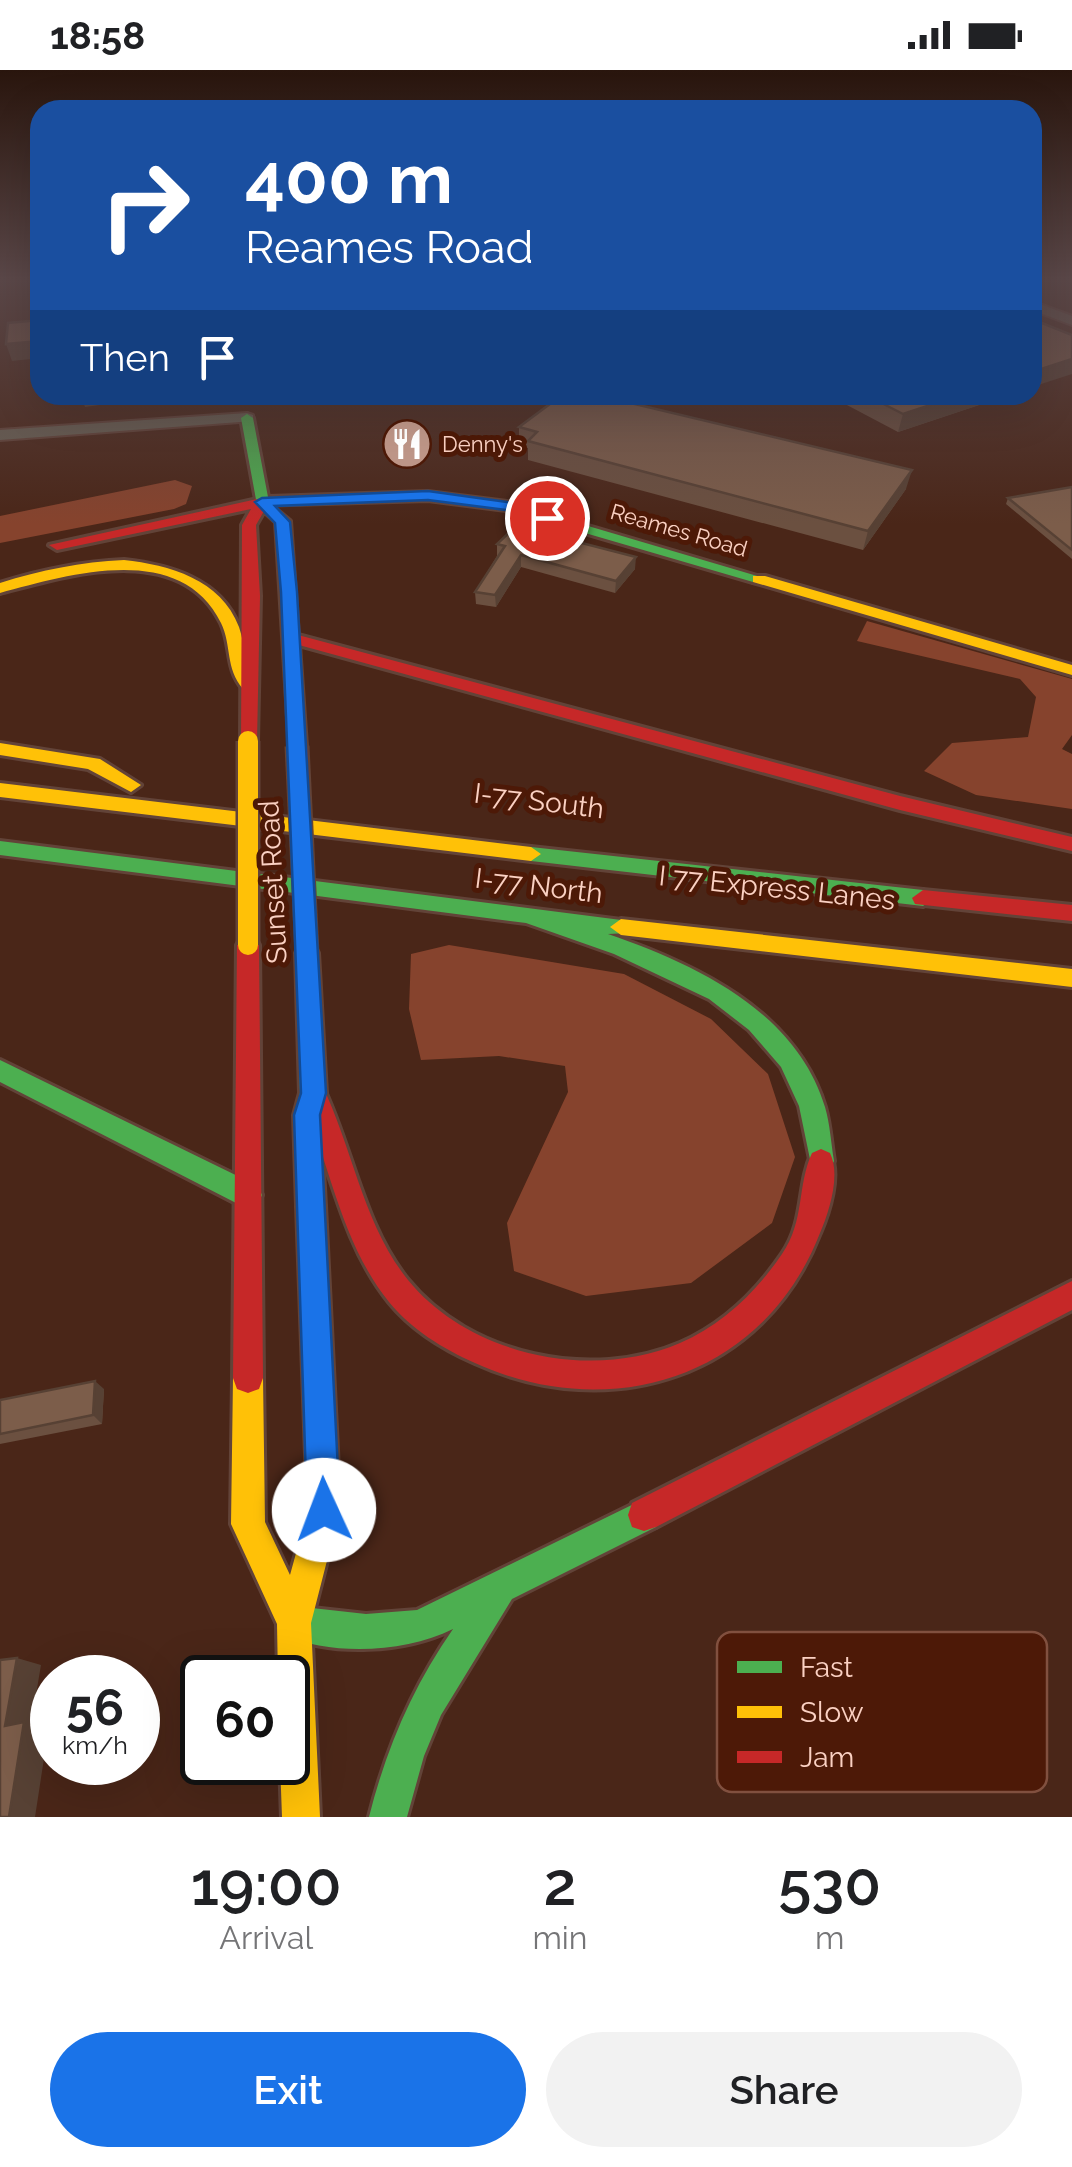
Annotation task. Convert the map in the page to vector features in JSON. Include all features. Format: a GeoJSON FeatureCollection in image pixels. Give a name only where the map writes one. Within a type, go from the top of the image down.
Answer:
{"type":"FeatureCollection","features":[{"type":"Feature","properties":{"kind":"main road","name":"Sunset Road"},"geometry":{"type":"LineString","coordinates":[[249,406],[262,502],[250,525],[248,1524],[294,1624]]}},
{"type":"Feature","properties":{"kind":"main road","name":"Reames Road"},"geometry":{"type":"LineString","coordinates":[[37,549],[262,502],[428,496],[507,506],[1072,670]]}},
{"type":"Feature","properties":{"kind":"main road","name":"Sunset Road"},"geometry":{"type":"LineString","coordinates":[[262,502],[283,522],[314,1093],[307,1115],[324,1510],[294,1624],[301,1817]]}},
{"type":"Feature","properties":{"kind":"main road"},"geometry":{"type":"LineString","coordinates":[[0,588],[50,572],[95,566],[142,567],[180,576],[200,586],[222,610],[233,636],[238,675],[249,685]]}},
{"type":"Feature","properties":{"kind":"main road"},"geometry":{"type":"LineString","coordinates":[[291,638],[900,803],[1072,844]]}},
{"type":"Feature","properties":{"kind":"main road"},"geometry":{"type":"LineString","coordinates":[[0,749],[93,763],[130,784]]}},
{"type":"Feature","properties":{"kind":"main road","name":"I-77 South"},"geometry":{"type":"LineString","coordinates":[[0,768],[492,826]]}},
{"type":"Feature","properties":{"kind":"main road","name":"I 77 Express Lanes"},"geometry":{"type":"LineString","coordinates":[[0,790],[688,873],[1072,913]]}},
{"type":"Feature","properties":{"kind":"main road","name":"I-77 South"},"geometry":{"type":"LineString","coordinates":[[583,836],[816,862]]}},
{"type":"Feature","properties":{"kind":"main road","name":"I-77 North"},"geometry":{"type":"LineString","coordinates":[[0,848],[1072,978]]}},
{"type":"Feature","properties":{"kind":"main road"},"geometry":{"type":"LineString","coordinates":[[215,850],[333,864]]}},
{"type":"Feature","properties":{"kind":"main road"},"geometry":{"type":"LineString","coordinates":[[314,1093],[329,1123],[347,1194],[384,1266],[422,1314],[473,1348],[537,1372],[602,1376],[664,1367],[717,1344],[740,1328],[784,1282],[813,1226],[821,1181],[820,1140],[800,1079],[759,1024],[702,983],[631,951],[524,914]]}},
{"type":"Feature","properties":{"kind":"main road"},"geometry":{"type":"LineString","coordinates":[[0,1070],[248,1195]]}},
{"type":"Feature","properties":{"kind":"main road"},"geometry":{"type":"LineString","coordinates":[[294,1624],[395,1633],[436,1622],[1072,1296]]}},
{"type":"Feature","properties":{"kind":"main road"},"geometry":{"type":"LineString","coordinates":[[388,1817],[404,1747],[422,1702],[501,1592]]}},
{"type":"Feature","properties":{"kind":"street"},"geometry":{"type":"LineString","coordinates":[[0,435],[249,406]]}},
{"type":"Feature","properties":{"kind":"shaded area"},"geometry":{"type":"Polygon","coordinates":[[[175,480],[192,486],[186,504],[174,509],[0,543],[0,516],[175,480]]]}},
{"type":"Feature","properties":{"kind":"shaded area"},"geometry":{"type":"Polygon","coordinates":[[[867,621],[1072,679],[1072,735],[1062,749],[1072,754],[1072,809],[976,795],[924,771],[952,743],[1028,737],[1036,697],[1020,679],[857,641],[867,621]]]}},
{"type":"Feature","properties":{"kind":"shaded area"},"geometry":{"type":"Polygon","coordinates":[[[449,945],[624,974],[711,1019],[768,1074],[795,1157],[772,1223],[691,1283],[586,1296],[514,1271],[507,1223],[568,1092],[565,1066],[499,1056],[421,1060],[409,1009],[411,954],[449,945]]]}},
{"type":"Feature","properties":{"kind":"building"},"geometry":{"type":"Polygon","coordinates":[[[1042,362],[1064,362],[1042,369],[1042,362]]]}},
{"type":"Feature","properties":{"kind":"building"},"geometry":{"type":"Polygon","coordinates":[[[549,405],[639,405],[912,470],[868,531],[528,441],[537,432],[519,427],[549,405]]]}},
{"type":"Feature","properties":{"kind":"building"},"geometry":{"type":"Polygon","coordinates":[[[885,405],[930,405],[903,414],[885,405]]]}},
{"type":"Feature","properties":{"kind":"building"},"geometry":{"type":"Polygon","coordinates":[[[1072,487],[1072,550],[1008,498],[1072,487]]]}},
{"type":"Feature","properties":{"kind":"building"},"geometry":{"type":"Polygon","coordinates":[[[516,526],[636,557],[616,581],[521,555],[495,595],[475,592],[505,546],[497,544],[516,526]]]}},
{"type":"Feature","properties":{"kind":"building"},"geometry":{"type":"Polygon","coordinates":[[[95,1381],[93,1415],[0,1434],[0,1400],[95,1381]]]}},
{"type":"Feature","properties":{"kind":"building"},"geometry":{"type":"Polygon","coordinates":[[[17,1658],[5,1726],[24,1722],[9,1817],[0,1817],[0,1660],[17,1658]]]}},
{"type":"Feature","properties":{"kind":"traffic: fast"},"geometry":{"type":"LineString","coordinates":[[247,418],[262,502],[428,496],[507,506],[759,579]]}},
{"type":"Feature","properties":{"kind":"traffic: fast"},"geometry":{"type":"LineString","coordinates":[[0,848],[621,927]]}},
{"type":"Feature","properties":{"kind":"traffic: fast"},"geometry":{"type":"LineString","coordinates":[[531,854],[923,898]]}},
{"type":"Feature","properties":{"kind":"traffic: fast"},"geometry":{"type":"LineString","coordinates":[[524,914],[671,968],[717,993],[757,1023],[790,1060],[812,1106],[821,1161]]}},
{"type":"Feature","properties":{"kind":"traffic: fast"},"geometry":{"type":"LineString","coordinates":[[307,953],[313,1093],[307,1115],[311,1206]]}},
{"type":"Feature","properties":{"kind":"traffic: fast"},"geometry":{"type":"LineString","coordinates":[[0,1070],[248,1195]]}},
{"type":"Feature","properties":{"kind":"traffic: fast"},"geometry":{"type":"LineString","coordinates":[[294,1623],[366,1632],[419,1627],[644,1515]]}},
{"type":"Feature","properties":{"kind":"traffic: fast"},"geometry":{"type":"LineString","coordinates":[[388,1817],[405,1756],[428,1702],[495,1599]]}},
{"type":"Feature","properties":{"kind":"traffic: slow"},"geometry":{"type":"LineString","coordinates":[[0,588],[59,572],[124,565],[184,578],[209,595],[228,621],[239,671],[249,685]]}},
{"type":"Feature","properties":{"kind":"traffic: slow"},"geometry":{"type":"LineString","coordinates":[[759,579],[1072,670]]}},
{"type":"Feature","properties":{"kind":"traffic: slow"},"geometry":{"type":"LineString","coordinates":[[248,741],[248,945]]}},
{"type":"Feature","properties":{"kind":"traffic: slow"},"geometry":{"type":"LineString","coordinates":[[0,749],[93,763],[131,785]]}},
{"type":"Feature","properties":{"kind":"traffic: slow"},"geometry":{"type":"LineString","coordinates":[[0,790],[531,854]]}},
{"type":"Feature","properties":{"kind":"traffic: slow"},"geometry":{"type":"LineString","coordinates":[[621,927],[1072,978]]}},
{"type":"Feature","properties":{"kind":"traffic: slow"},"geometry":{"type":"LineString","coordinates":[[301,1817],[294,1623],[324,1510],[311,1206]]}},
{"type":"Feature","properties":{"kind":"traffic: slow"},"geometry":{"type":"LineString","coordinates":[[248,1378],[248,1524],[294,1623]]}},
{"type":"Feature","properties":{"kind":"traffic: jam"},"geometry":{"type":"LineString","coordinates":[[248,741],[252,596],[249,525],[262,502],[283,521],[297,746]]}},
{"type":"Feature","properties":{"kind":"traffic: jam"},"geometry":{"type":"LineString","coordinates":[[57,545],[262,502]]}},
{"type":"Feature","properties":{"kind":"traffic: jam"},"geometry":{"type":"LineString","coordinates":[[291,638],[900,803],[1072,844]]}},
{"type":"Feature","properties":{"kind":"traffic: jam"},"geometry":{"type":"LineString","coordinates":[[297,746],[307,953]]}},
{"type":"Feature","properties":{"kind":"traffic: jam"},"geometry":{"type":"LineString","coordinates":[[923,898],[1072,913]]}},
{"type":"Feature","properties":{"kind":"traffic: jam"},"geometry":{"type":"LineString","coordinates":[[248,945],[248,1378]]}},
{"type":"Feature","properties":{"kind":"traffic: jam"},"geometry":{"type":"LineString","coordinates":[[313,1093],[367,1240],[400,1293],[436,1325],[464,1342],[539,1371],[589,1377],[639,1371],[687,1356],[731,1331],[768,1298],[796,1258],[815,1212],[821,1161]]}},
{"type":"Feature","properties":{"kind":"traffic: jam"},"geometry":{"type":"LineString","coordinates":[[644,1515],[1072,1295]]}},
{"type":"Feature","properties":{"kind":"place","name":"Denny's"},"geometry":{"type":"Point","coordinates":[407,444]}},
{"type":"Feature","properties":{"kind":"route"},"geometry":{"type":"LineString","coordinates":[[324,1510],[307,1115],[314,1093],[289,592],[283,522],[262,502],[365,496],[451,497],[507,506],[547,518]]}}]}
